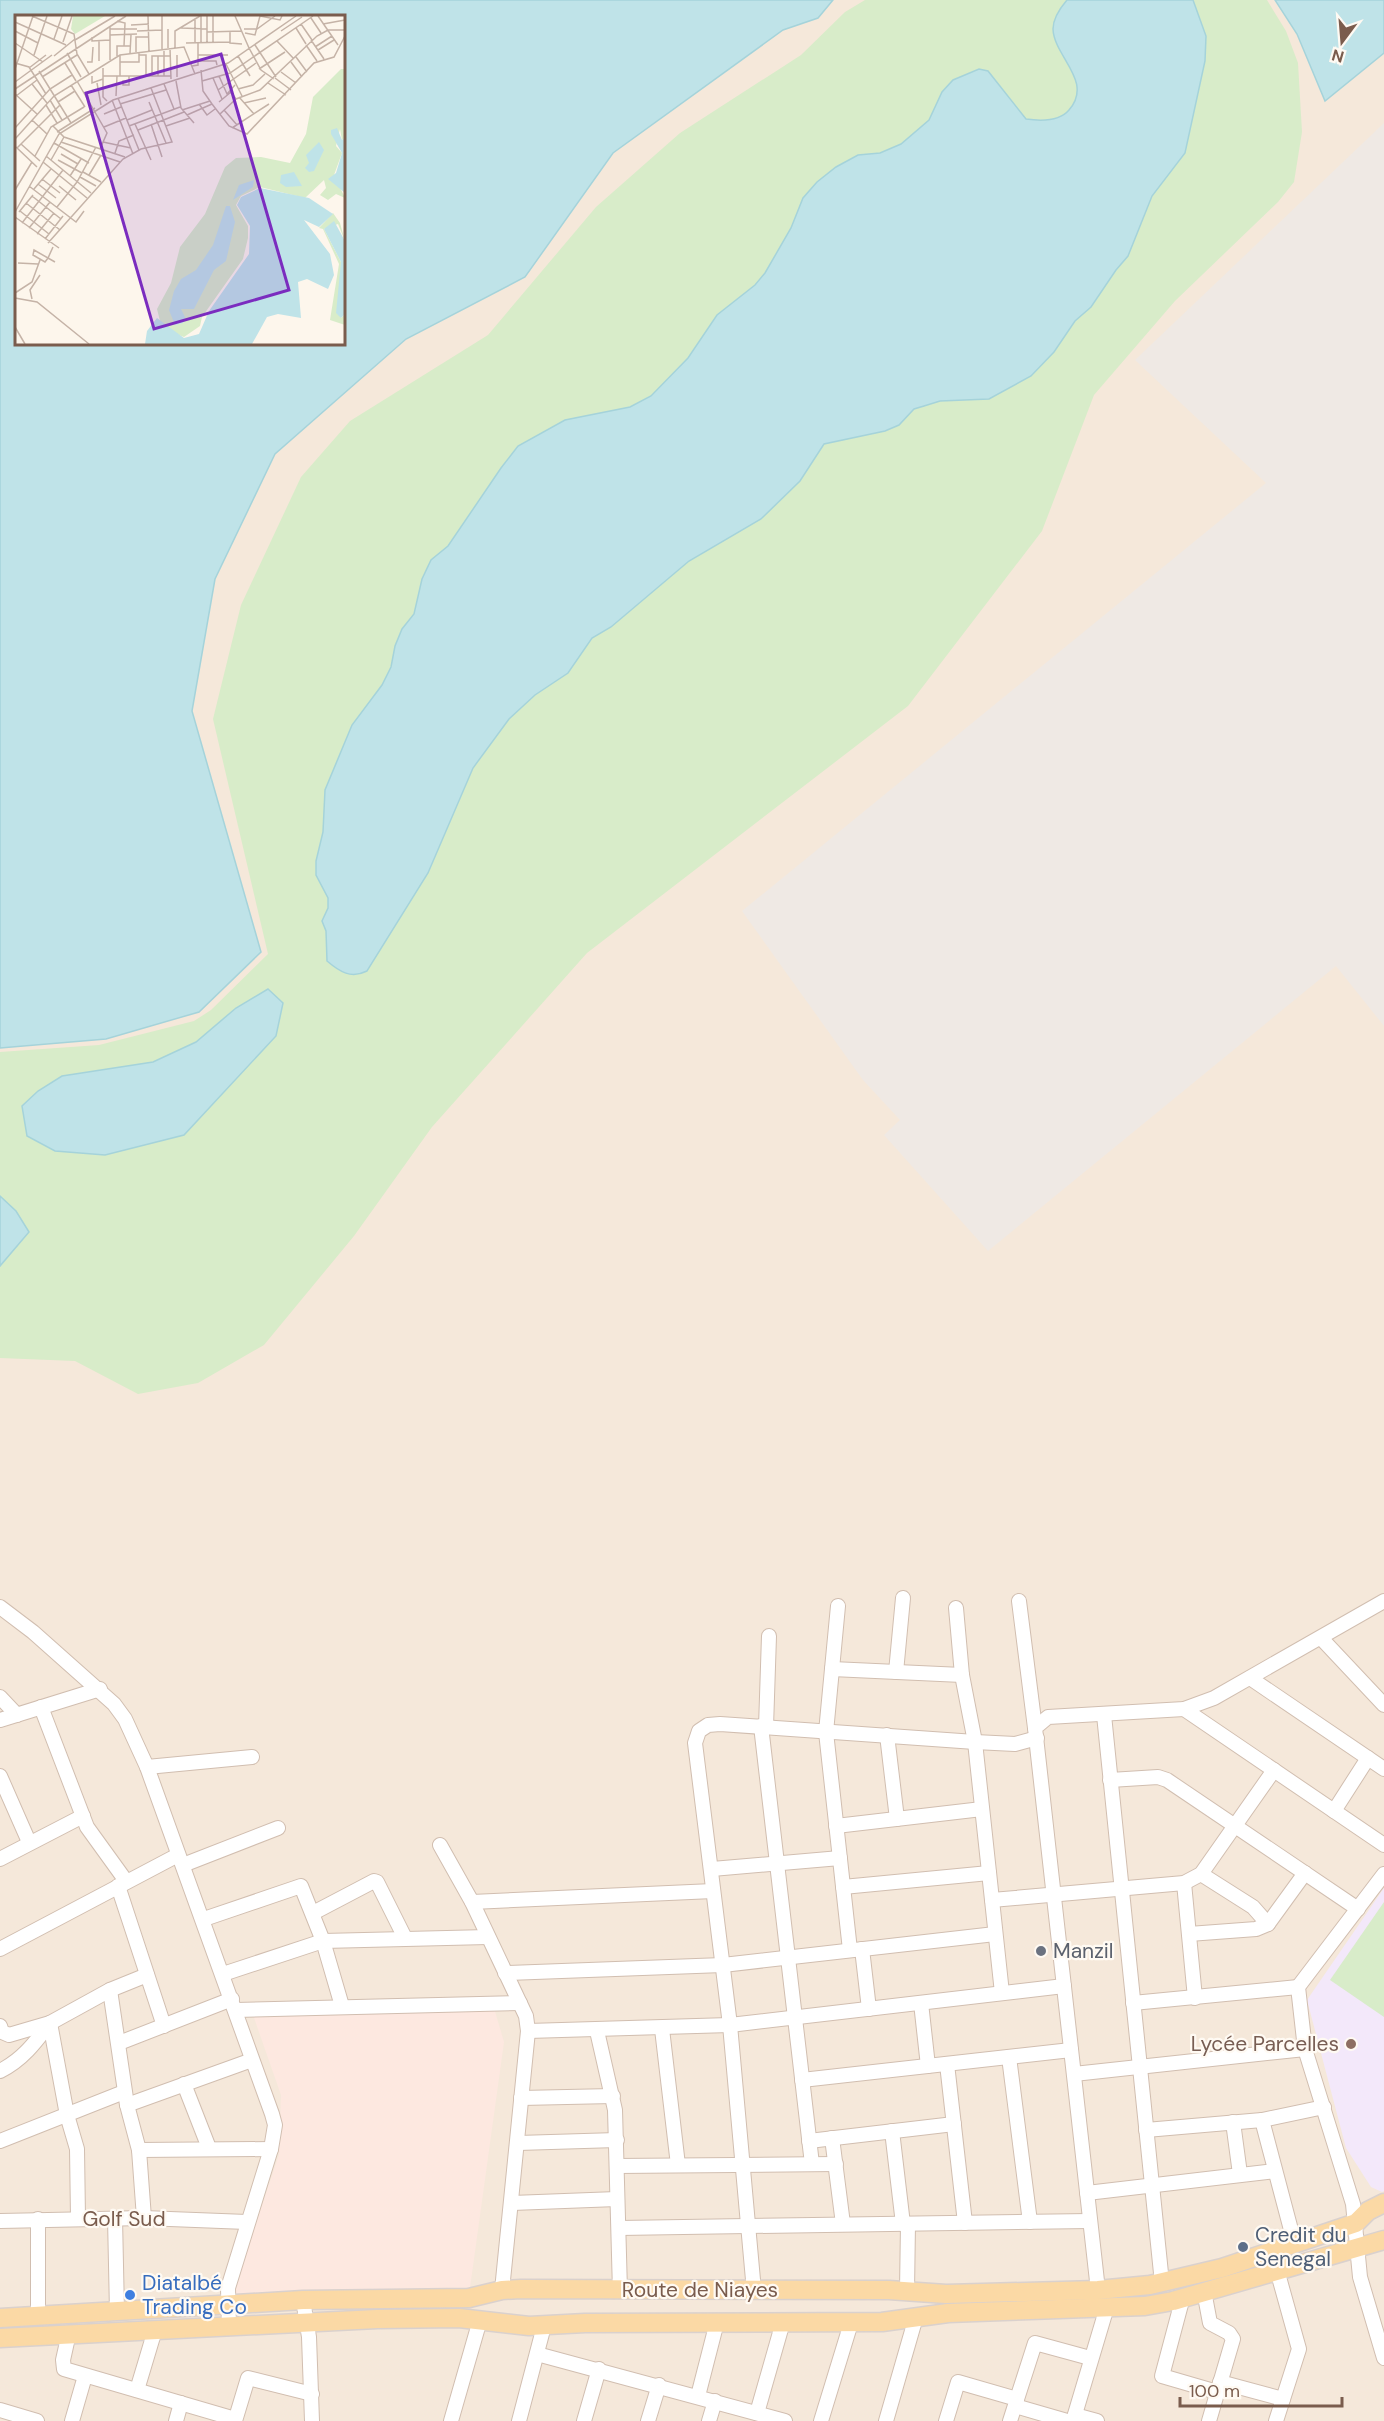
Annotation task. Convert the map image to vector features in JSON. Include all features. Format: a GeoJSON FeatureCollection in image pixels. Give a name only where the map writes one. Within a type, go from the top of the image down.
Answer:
{"type":"FeatureCollection","features":[{"type":"Feature","properties":{"kind":"main road","name":"Route de Niayes"},"geometry":{"type":"LineString","coordinates":[[0,2318],[303,2300],[469,2298],[502,2290],[907,2291],[946,2294],[1098,2290],[1162,2283],[1295,2245],[1356,2223],[1368,2211],[1384,2203]]}},
{"type":"Feature","properties":{"kind":"main road","name":"Route de Niayes"},"geometry":{"type":"LineString","coordinates":[[0,2338],[389,2319],[480,2320],[510,2326],[717,2322],[851,2323],[882,2322],[983,2311],[1145,2306],[1384,2240]]}},
{"type":"Feature","properties":{"kind":"street"},"geometry":{"type":"LineString","coordinates":[[896,1671],[903,1598]]}},
{"type":"Feature","properties":{"kind":"street"},"geometry":{"type":"LineString","coordinates":[[1019,1601],[1036,1733],[1098,2290]]}},
{"type":"Feature","properties":{"kind":"street"},"geometry":{"type":"LineString","coordinates":[[754,2291],[730,2025],[696,1736],[708,1725],[1015,1744],[1036,1733],[1040,1722],[1048,1717],[1184,1709],[1214,1698],[1379,1604],[1384,1617]]}},
{"type":"Feature","properties":{"kind":"street"},"geometry":{"type":"LineString","coordinates":[[838,1606],[826,1732],[843,1887],[869,2009]]}},
{"type":"Feature","properties":{"kind":"street"},"geometry":{"type":"LineString","coordinates":[[0,1607],[99,1689],[125,1719],[147,1767],[204,1919],[275,2125],[271,2149],[228,2288],[229,2328]]}},
{"type":"Feature","properties":{"kind":"street"},"geometry":{"type":"LineString","coordinates":[[956,1608],[962,1675],[975,1742],[1002,1993]]}},
{"type":"Feature","properties":{"kind":"street"},"geometry":{"type":"LineString","coordinates":[[769,1636],[763,1727],[776,1863],[812,2164]]}},
{"type":"Feature","properties":{"kind":"street"},"geometry":{"type":"LineString","coordinates":[[1321,1638],[1384,1705]]}},
{"type":"Feature","properties":{"kind":"street"},"geometry":{"type":"LineString","coordinates":[[832,1669],[962,1675]]}},
{"type":"Feature","properties":{"kind":"street"},"geometry":{"type":"LineString","coordinates":[[1250,1678],[1378,1761],[1334,1811]]}},
{"type":"Feature","properties":{"kind":"street"},"geometry":{"type":"LineString","coordinates":[[0,1720],[99,1689]]}},
{"type":"Feature","properties":{"kind":"street"},"geometry":{"type":"LineString","coordinates":[[0,1697],[17,1715]]}},
{"type":"Feature","properties":{"kind":"street"},"geometry":{"type":"LineString","coordinates":[[41,1707],[83,1815],[97,1844],[122,1883],[147,1975],[164,2026]]}},
{"type":"Feature","properties":{"kind":"street"},"geometry":{"type":"LineString","coordinates":[[1184,1709],[1384,1845]]}},
{"type":"Feature","properties":{"kind":"street"},"geometry":{"type":"LineString","coordinates":[[1104,1715],[1162,2283]]}},
{"type":"Feature","properties":{"kind":"street"},"geometry":{"type":"LineString","coordinates":[[887,1735],[897,1819]]}},
{"type":"Feature","properties":{"kind":"street"},"geometry":{"type":"LineString","coordinates":[[147,1767],[252,1757]]}},
{"type":"Feature","properties":{"kind":"street"},"geometry":{"type":"LineString","coordinates":[[992,1900],[1184,1883],[1201,1874],[1274,1770]]}},
{"type":"Feature","properties":{"kind":"street"},"geometry":{"type":"LineString","coordinates":[[1110,1780],[1163,1778],[1358,1909]]}},
{"type":"Feature","properties":{"kind":"street"},"geometry":{"type":"LineString","coordinates":[[2,1785],[28,1842]]}},
{"type":"Feature","properties":{"kind":"street"},"geometry":{"type":"LineString","coordinates":[[837,1826],[982,1809]]}},
{"type":"Feature","properties":{"kind":"street"},"geometry":{"type":"LineString","coordinates":[[0,1859],[28,1842],[83,1815]]}},
{"type":"Feature","properties":{"kind":"street"},"geometry":{"type":"LineString","coordinates":[[2,1943],[122,1883],[180,1860],[278,1828]]}},
{"type":"Feature","properties":{"kind":"street"},"geometry":{"type":"LineString","coordinates":[[440,1845],[472,1902],[526,2016],[528,2031],[502,2290]]}},
{"type":"Feature","properties":{"kind":"street"},"geometry":{"type":"LineString","coordinates":[[712,1869],[840,1858]]}},
{"type":"Feature","properties":{"kind":"street"},"geometry":{"type":"LineString","coordinates":[[843,1887],[989,1873]]}},
{"type":"Feature","properties":{"kind":"street"},"geometry":{"type":"LineString","coordinates":[[1201,1874],[1252,1907],[1268,1924]]}},
{"type":"Feature","properties":{"kind":"street"},"geometry":{"type":"LineString","coordinates":[[1189,1934],[1256,1929],[1268,1924],[1305,1874]]}},
{"type":"Feature","properties":{"kind":"street"},"geometry":{"type":"LineString","coordinates":[[1384,1874],[1298,1987],[1305,2049],[1353,2204],[1360,2277],[1384,2358]]}},
{"type":"Feature","properties":{"kind":"street"},"geometry":{"type":"LineString","coordinates":[[313,1913],[370,1881],[377,1882],[405,1938]]}},
{"type":"Feature","properties":{"kind":"street"},"geometry":{"type":"LineString","coordinates":[[1184,1883],[1195,1998]]}},
{"type":"Feature","properties":{"kind":"street"},"geometry":{"type":"LineString","coordinates":[[204,1919],[301,1886],[323,1941],[342,2006]]}},
{"type":"Feature","properties":{"kind":"street"},"geometry":{"type":"LineString","coordinates":[[472,1902],[713,1891]]}},
{"type":"Feature","properties":{"kind":"street"},"geometry":{"type":"LineString","coordinates":[[505,1973],[723,1965],[996,1934]]}},
{"type":"Feature","properties":{"kind":"street"},"geometry":{"type":"LineString","coordinates":[[223,1974],[323,1941],[488,1937]]}},
{"type":"Feature","properties":{"kind":"street"},"geometry":{"type":"LineString","coordinates":[[0,2026],[2,2032],[9,2035],[50,2023],[110,1990],[147,1975]]}},
{"type":"Feature","properties":{"kind":"street"},"geometry":{"type":"LineString","coordinates":[[528,2031],[597,2031],[730,2025],[1064,1986]]}},
{"type":"Feature","properties":{"kind":"street"},"geometry":{"type":"LineString","coordinates":[[1133,2003],[1298,1987]]}},
{"type":"Feature","properties":{"kind":"street"},"geometry":{"type":"LineString","coordinates":[[110,1990],[126,2099],[139,2150],[144,2218]]}},
{"type":"Feature","properties":{"kind":"street"},"geometry":{"type":"LineString","coordinates":[[119,2043],[164,2026],[234,2005],[520,2003]]}},
{"type":"Feature","properties":{"kind":"street"},"geometry":{"type":"LineString","coordinates":[[921,2003],[928,2066]]}},
{"type":"Feature","properties":{"kind":"street"},"geometry":{"type":"LineString","coordinates":[[0,2071],[15,2064],[50,2023]]}},
{"type":"Feature","properties":{"kind":"street"},"geometry":{"type":"LineString","coordinates":[[50,2023],[67,2115],[76,2149],[78,2218]]}},
{"type":"Feature","properties":{"kind":"street"},"geometry":{"type":"LineString","coordinates":[[662,2029],[678,2165]]}},
{"type":"Feature","properties":{"kind":"street"},"geometry":{"type":"LineString","coordinates":[[597,2031],[613,2096],[620,2290]]}},
{"type":"Feature","properties":{"kind":"street"},"geometry":{"type":"LineString","coordinates":[[1074,2074],[1305,2049]]}},
{"type":"Feature","properties":{"kind":"street"},"geometry":{"type":"LineString","coordinates":[[802,2080],[1071,2050]]}},
{"type":"Feature","properties":{"kind":"street"},"geometry":{"type":"LineString","coordinates":[[1009,2057],[1030,2222]]}},
{"type":"Feature","properties":{"kind":"street"},"geometry":{"type":"LineString","coordinates":[[0,2141],[67,2115],[184,2084],[252,2060]]}},
{"type":"Feature","properties":{"kind":"street"},"geometry":{"type":"LineString","coordinates":[[947,2064],[965,2223]]}},
{"type":"Feature","properties":{"kind":"street"},"geometry":{"type":"LineString","coordinates":[[184,2084],[209,2148]]}},
{"type":"Feature","properties":{"kind":"street"},"geometry":{"type":"LineString","coordinates":[[521,2098],[613,2096]]}},
{"type":"Feature","properties":{"kind":"street"},"geometry":{"type":"LineString","coordinates":[[1146,2130],[1262,2120],[1324,2107]]}},
{"type":"Feature","properties":{"kind":"street"},"geometry":{"type":"LineString","coordinates":[[1262,2120],[1295,2245]]}},
{"type":"Feature","properties":{"kind":"street"},"geometry":{"type":"LineString","coordinates":[[1233,2122],[1240,2174]]}},
{"type":"Feature","properties":{"kind":"street"},"geometry":{"type":"LineString","coordinates":[[809,2141],[954,2124]]}},
{"type":"Feature","properties":{"kind":"street"},"geometry":{"type":"LineString","coordinates":[[892,2131],[906,2224],[907,2291]]}},
{"type":"Feature","properties":{"kind":"street"},"geometry":{"type":"LineString","coordinates":[[832,2138],[843,2224]]}},
{"type":"Feature","properties":{"kind":"street"},"geometry":{"type":"LineString","coordinates":[[518,2143],[616,2140]]}},
{"type":"Feature","properties":{"kind":"street"},"geometry":{"type":"LineString","coordinates":[[139,2150],[271,2149]]}},
{"type":"Feature","properties":{"kind":"street"},"geometry":{"type":"LineString","coordinates":[[616,2166],[836,2164]]}},
{"type":"Feature","properties":{"kind":"street"},"geometry":{"type":"LineString","coordinates":[[1087,2193],[1275,2171]]}},
{"type":"Feature","properties":{"kind":"street"},"geometry":{"type":"LineString","coordinates":[[512,2203],[617,2199]]}},
{"type":"Feature","properties":{"kind":"street"},"geometry":{"type":"LineString","coordinates":[[115,2218],[117,2312]]}},
{"type":"Feature","properties":{"kind":"street","name":"Golf Sud"},"geometry":{"type":"LineString","coordinates":[[0,2221],[144,2218],[247,2222]]}},
{"type":"Feature","properties":{"kind":"street"},"geometry":{"type":"LineString","coordinates":[[38,2219],[38,2316]]}},
{"type":"Feature","properties":{"kind":"street"},"geometry":{"type":"LineString","coordinates":[[619,2228],[1090,2222]]}},
{"type":"Feature","properties":{"kind":"street"},"geometry":{"type":"LineString","coordinates":[[1276,2421],[1299,2349],[1277,2270]]}},
{"type":"Feature","properties":{"kind":"street"},"geometry":{"type":"LineString","coordinates":[[1204,2291],[1210,2323],[1229,2334],[1233,2339],[1209,2421]]}},
{"type":"Feature","properties":{"kind":"street"},"geometry":{"type":"LineString","coordinates":[[1184,2297],[1162,2376],[1283,2399]]}},
{"type":"Feature","properties":{"kind":"street"},"geometry":{"type":"LineString","coordinates":[[303,2300],[307,2324],[312,2421]]}},
{"type":"Feature","properties":{"kind":"street"},"geometry":{"type":"LineString","coordinates":[[1071,2419],[1107,2307]]}},
{"type":"Feature","properties":{"kind":"street"},"geometry":{"type":"LineString","coordinates":[[886,2421],[916,2317]]}},
{"type":"Feature","properties":{"kind":"street"},"geometry":{"type":"LineString","coordinates":[[451,2421],[480,2320]]}},
{"type":"Feature","properties":{"kind":"street"},"geometry":{"type":"LineString","coordinates":[[698,2396],[717,2322]]}},
{"type":"Feature","properties":{"kind":"street"},"geometry":{"type":"LineString","coordinates":[[765,2417],[783,2322]]}},
{"type":"Feature","properties":{"kind":"street"},"geometry":{"type":"LineString","coordinates":[[821,2421],[851,2323]]}},
{"type":"Feature","properties":{"kind":"street"},"geometry":{"type":"LineString","coordinates":[[519,2421],[544,2326]]}},
{"type":"Feature","properties":{"kind":"street"},"geometry":{"type":"LineString","coordinates":[[137,2390],[155,2330]]}},
{"type":"Feature","properties":{"kind":"street"},"geometry":{"type":"LineString","coordinates":[[69,2333],[62,2365],[64,2369],[235,2420],[248,2378],[312,2394]]}},
{"type":"Feature","properties":{"kind":"street"},"geometry":{"type":"LineString","coordinates":[[1010,2421],[1035,2343],[1090,2358]]}},
{"type":"Feature","properties":{"kind":"street"},"geometry":{"type":"LineString","coordinates":[[537,2354],[659,2385],[785,2421]]}},
{"type":"Feature","properties":{"kind":"street"},"geometry":{"type":"LineString","coordinates":[[584,2421],[599,2369]]}},
{"type":"Feature","properties":{"kind":"street"},"geometry":{"type":"LineString","coordinates":[[72,2421],[86,2376]]}},
{"type":"Feature","properties":{"kind":"street"},"geometry":{"type":"LineString","coordinates":[[947,2421],[958,2382],[1071,2419],[1097,2421]]}},
{"type":"Feature","properties":{"kind":"street"},"geometry":{"type":"LineString","coordinates":[[648,2421],[659,2385]]}},
{"type":"Feature","properties":{"kind":"street"},"geometry":{"type":"LineString","coordinates":[[709,2421],[714,2401]]}},
{"type":"Feature","properties":{"kind":"street"},"geometry":{"type":"LineString","coordinates":[[176,2421],[181,2403]]}},
{"type":"Feature","properties":{"kind":"street"},"geometry":{"type":"LineString","coordinates":[[0,2410],[37,2421]]}},
{"type":"Feature","properties":{"kind":"shaded area"},"geometry":{"type":"Polygon","coordinates":[[[0,0],[1384,0],[1384,2421],[0,2421],[0,0]]]}},
{"type":"Feature","properties":{"kind":"shaded area"},"geometry":{"type":"Polygon","coordinates":[[[1384,123],[1384,1026],[1336,966],[988,1251],[884,1135],[900,1120],[863,1080],[742,911],[1266,483],[1135,360],[1384,123]]]}},
{"type":"Feature","properties":{"kind":"shaded area","name":"Lycée Parcelles"},"geometry":{"type":"Polygon","coordinates":[[[1384,1888],[1384,2191],[1382,2192],[1371,2187],[1346,2148],[1307,2000],[1384,1888]]]}},
{"type":"Feature","properties":{"kind":"shaded area"},"geometry":{"type":"Polygon","coordinates":[[[494,2008],[504,2042],[469,2295],[231,2296],[279,2155],[281,2095],[253,2015],[494,2008]]]}},
{"type":"Feature","properties":{"kind":"green space"},"geometry":{"type":"Polygon","coordinates":[[[865,0],[1267,0],[1286,31],[1298,63],[1302,132],[1294,182],[1278,202],[1175,301],[1094,395],[1042,531],[908,706],[587,953],[432,1127],[354,1236],[264,1345],[198,1383],[138,1394],[75,1361],[0,1358],[0,1052],[99,1045],[194,1021],[211,1010],[268,954],[213,719],[241,605],[301,477],[350,421],[488,335],[596,207],[680,133],[801,55],[845,12],[865,0]]]}},
{"type":"Feature","properties":{"kind":"green space"},"geometry":{"type":"Polygon","coordinates":[[[1384,1902],[1384,2017],[1330,1980],[1384,1902]]]}},
{"type":"Feature","properties":{"kind":"water"},"geometry":{"type":"Polygon","coordinates":[[[0,0],[833,0],[818,18],[783,30],[613,153],[525,277],[406,339],[275,454],[215,579],[192,711],[261,952],[199,1012],[106,1039],[0,1048],[0,0]]]}},
{"type":"Feature","properties":{"kind":"water"},"geometry":{"type":"Polygon","coordinates":[[[1067,0],[1193,0],[1206,36],[1205,61],[1185,153],[1152,196],[1128,256],[1091,307],[1075,321],[1054,352],[1031,376],[989,399],[940,401],[914,409],[899,425],[885,431],[824,444],[800,481],[761,519],[689,561],[611,627],[592,638],[568,673],[535,695],[509,719],[473,768],[428,873],[367,971],[351,974],[332,965],[327,961],[326,931],[322,921],[328,908],[328,898],[316,875],[316,861],[323,832],[325,790],[352,725],[382,685],[391,667],[395,646],[402,629],[414,614],[422,579],[431,560],[448,546],[501,468],[518,446],[565,420],[630,407],[651,396],[688,358],[717,315],[755,285],[765,273],[791,228],[803,198],[817,182],[836,167],[858,155],[880,153],[901,144],[929,120],[942,92],[953,80],[979,69],[988,71],[1026,119],[1049,120],[1065,114],[1076,99],[1077,89],[1071,69],[1055,39],[1053,25],[1067,0]]]}},
{"type":"Feature","properties":{"kind":"water"},"geometry":{"type":"Polygon","coordinates":[[[1275,0],[1384,0],[1384,53],[1325,101],[1297,34],[1275,0]]]}},
{"type":"Feature","properties":{"kind":"water"},"geometry":{"type":"Polygon","coordinates":[[[268,989],[283,1003],[276,1036],[184,1135],[105,1155],[55,1151],[27,1136],[22,1106],[38,1091],[62,1076],[153,1062],[196,1042],[236,1008],[268,989]]]}},
{"type":"Feature","properties":{"kind":"water"},"geometry":{"type":"Polygon","coordinates":[[[0,1196],[16,1211],[29,1232],[0,1266],[0,1196]]]}},
{"type":"Feature","properties":{"kind":"place","name":"Manzil"},"geometry":{"type":"Point","coordinates":[1041,1951]}},
{"type":"Feature","properties":{"kind":"place","name":"Lycée Parcelles"},"geometry":{"type":"Point","coordinates":[1351,2044]}},
{"type":"Feature","properties":{"kind":"place","name":"Credit du Senegal"},"geometry":{"type":"Point","coordinates":[1243,2247]}},
{"type":"Feature","properties":{"kind":"place","name":"Diatalbé Trading Co"},"geometry":{"type":"Point","coordinates":[130,2295]}}]}
